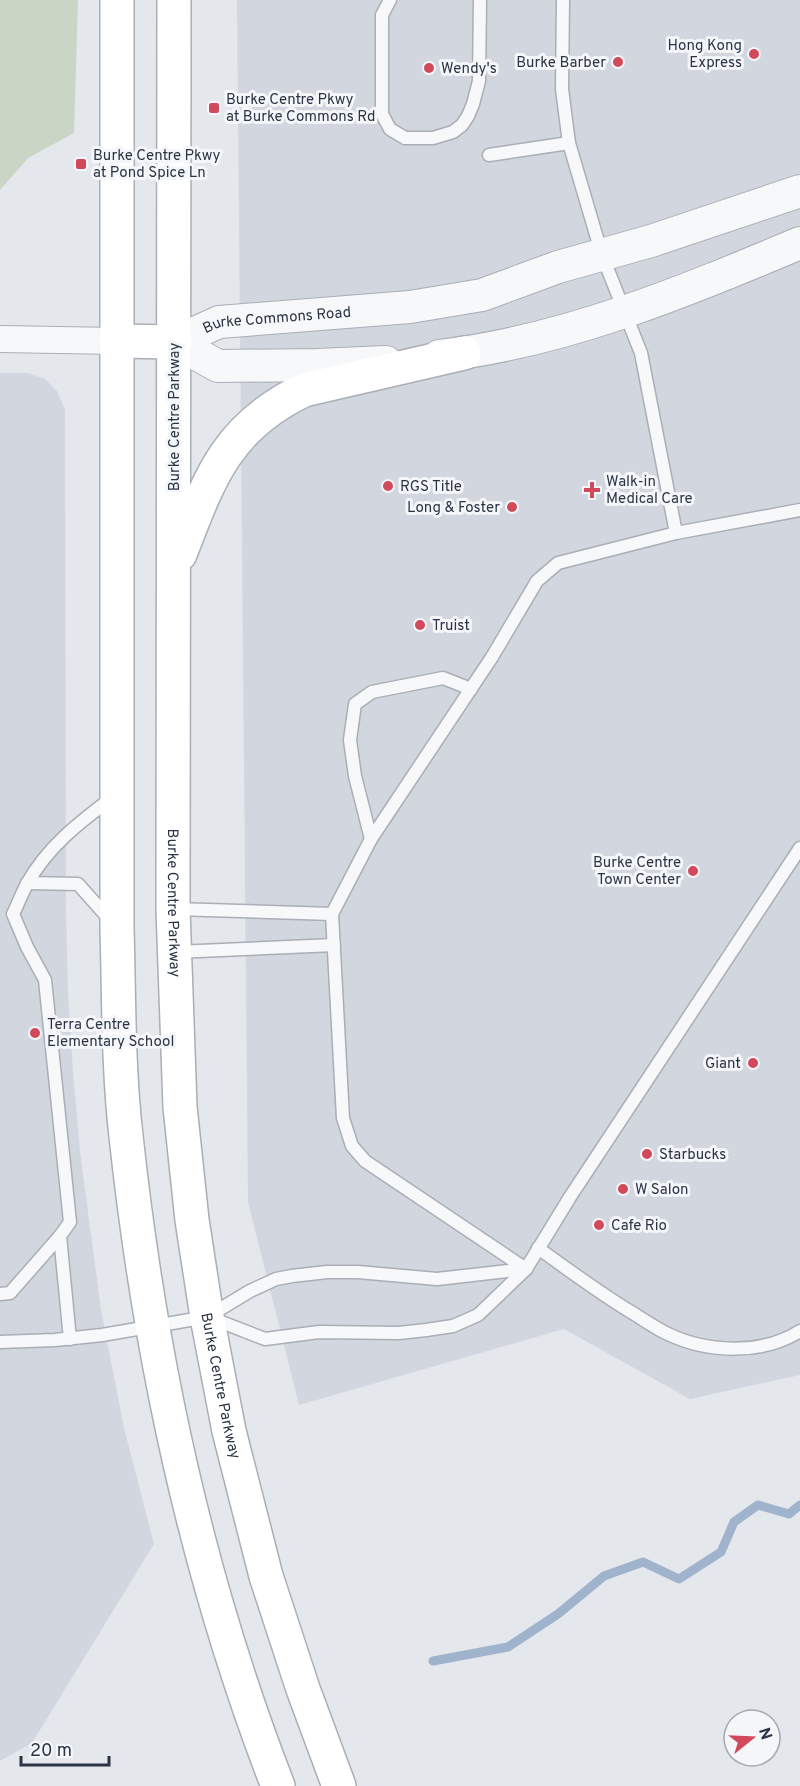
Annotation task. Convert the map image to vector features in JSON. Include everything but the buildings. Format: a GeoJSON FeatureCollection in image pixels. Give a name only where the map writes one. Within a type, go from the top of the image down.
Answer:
{"type":"FeatureCollection","features":[{"type":"Feature","properties":{"kind":"main road"},"geometry":{"type":"LineString","coordinates":[[117,0],[117,928],[125,1134],[151,1325],[178,1460],[220,1617],[257,1731],[278,1786]]}},
{"type":"Feature","properties":{"kind":"main road","name":"Burke Centre Parkway"},"geometry":{"type":"LineString","coordinates":[[174,0],[173,909],[180,1107],[192,1220],[207,1317],[229,1431],[266,1576],[303,1689],[339,1786]]}},
{"type":"Feature","properties":{"kind":"main road"},"geometry":{"type":"LineString","coordinates":[[117,341],[175,342]]}},
{"type":"Feature","properties":{"kind":"main road"},"geometry":{"type":"LineString","coordinates":[[173,573],[213,473],[238,437],[259,416],[282,400],[304,390],[464,353]]}},
{"type":"Feature","properties":{"kind":"street","name":"Burke Commons Road"},"geometry":{"type":"LineString","coordinates":[[175,342],[219,322],[411,307],[482,295],[558,267],[651,241],[800,191]]}},
{"type":"Feature","properties":{"kind":"street","name":"Burke Commons Road"},"geometry":{"type":"LineString","coordinates":[[175,342],[218,366],[308,366],[397,361],[464,353],[560,333],[625,313],[800,243]]}},
{"type":"Feature","properties":{"kind":"street"},"geometry":{"type":"LineString","coordinates":[[0,339],[117,341]]}},
{"type":"Feature","properties":{"kind":"lane"},"geometry":{"type":"LineString","coordinates":[[390,0],[382,15],[382,114],[390,129],[405,138],[433,138],[453,132],[468,116],[474,104],[479,81],[480,0]]}},
{"type":"Feature","properties":{"kind":"lane"},"geometry":{"type":"LineString","coordinates":[[563,0],[562,89],[569,143],[602,255],[641,352],[676,533]]}},
{"type":"Feature","properties":{"kind":"lane"},"geometry":{"type":"LineString","coordinates":[[489,155],[569,143]]}},
{"type":"Feature","properties":{"kind":"lane"},"geometry":{"type":"LineString","coordinates":[[526,1269],[365,1161],[352,1146],[343,1118],[332,914],[371,839],[471,689],[537,581],[558,563],[676,533],[800,510]]}},
{"type":"Feature","properties":{"kind":"lane"},"geometry":{"type":"LineString","coordinates":[[371,839],[355,776],[350,740],[354,704],[372,692],[443,678],[471,689]]}},
{"type":"Feature","properties":{"kind":"lane"},"geometry":{"type":"LineString","coordinates":[[0,1294],[10,1293],[70,1222],[45,980],[13,914],[27,883],[48,854],[79,823],[117,795]]}},
{"type":"Feature","properties":{"kind":"lane"},"geometry":{"type":"LineString","coordinates":[[207,1317],[265,1339],[319,1332],[399,1333],[426,1330],[453,1326],[478,1315],[526,1269],[800,848]]}},
{"type":"Feature","properties":{"kind":"lane"},"geometry":{"type":"LineString","coordinates":[[27,883],[78,884],[117,928]]}},
{"type":"Feature","properties":{"kind":"lane"},"geometry":{"type":"LineString","coordinates":[[173,909],[332,914]]}},
{"type":"Feature","properties":{"kind":"lane"},"geometry":{"type":"LineString","coordinates":[[175,952],[334,945]]}},
{"type":"Feature","properties":{"kind":"lane"},"geometry":{"type":"LineString","coordinates":[[60,1236],[70,1338]]}},
{"type":"Feature","properties":{"kind":"lane"},"geometry":{"type":"LineString","coordinates":[[538,1248],[625,1309],[668,1334],[703,1346],[746,1349],[788,1339],[800,1331]]}},
{"type":"Feature","properties":{"kind":"lane"},"geometry":{"type":"LineString","coordinates":[[0,1342],[102,1335],[207,1317],[250,1291],[276,1279],[292,1276],[327,1272],[358,1272],[437,1279],[526,1269]]}},
{"type":"Feature","properties":{"kind":"shaded area"},"geometry":{"type":"Polygon","coordinates":[[[237,0],[800,0],[800,1375],[690,1399],[564,1329],[299,1405],[248,1202],[237,0]]]}},
{"type":"Feature","properties":{"kind":"shaded area","name":"Terra Centre Elementary School"},"geometry":{"type":"Polygon","coordinates":[[[0,373],[28,373],[45,379],[57,391],[65,410],[66,914],[73,1072],[80,1152],[101,1310],[124,1428],[154,1544],[32,1743],[0,1761],[0,373]]]}},
{"type":"Feature","properties":{"kind":"green space"},"geometry":{"type":"Polygon","coordinates":[[[0,0],[78,0],[74,133],[28,158],[0,190],[0,0]]]}},
{"type":"Feature","properties":{"kind":"waterway"},"geometry":{"type":"LineString","coordinates":[[433,1661],[508,1647],[558,1614],[604,1576],[643,1562],[679,1579],[721,1552],[734,1522],[758,1505],[789,1514],[800,1505]]}},
{"type":"Feature","properties":{"kind":"place","name":"Hong Kong Express"},"geometry":{"type":"Point","coordinates":[754,54]}},
{"type":"Feature","properties":{"kind":"place","name":"Burke Barber"},"geometry":{"type":"Point","coordinates":[618,62]}},
{"type":"Feature","properties":{"kind":"place","name":"Wendy's"},"geometry":{"type":"Point","coordinates":[429,68]}},
{"type":"Feature","properties":{"kind":"place","name":"Burke Centre Pkwy at Burke Commons Rd"},"geometry":{"type":"Point","coordinates":[214,108]}},
{"type":"Feature","properties":{"kind":"place","name":"Burke Centre Pkwy at Pond Spice Ln"},"geometry":{"type":"Point","coordinates":[81,164]}},
{"type":"Feature","properties":{"kind":"place","name":"RGS Title"},"geometry":{"type":"Point","coordinates":[388,486]}},
{"type":"Feature","properties":{"kind":"place","name":"Walk-in Medical Care"},"geometry":{"type":"Point","coordinates":[592,490]}},
{"type":"Feature","properties":{"kind":"place","name":"Long & Foster"},"geometry":{"type":"Point","coordinates":[512,507]}},
{"type":"Feature","properties":{"kind":"place","name":"Truist"},"geometry":{"type":"Point","coordinates":[420,625]}},
{"type":"Feature","properties":{"kind":"place","name":"Burke Centre Town Center"},"geometry":{"type":"Point","coordinates":[693,871]}},
{"type":"Feature","properties":{"kind":"place","name":"Terra Centre Elementary School"},"geometry":{"type":"Point","coordinates":[35,1033]}},
{"type":"Feature","properties":{"kind":"place","name":"Giant"},"geometry":{"type":"Point","coordinates":[753,1063]}},
{"type":"Feature","properties":{"kind":"place","name":"Starbucks"},"geometry":{"type":"Point","coordinates":[647,1154]}},
{"type":"Feature","properties":{"kind":"place","name":"W Salon"},"geometry":{"type":"Point","coordinates":[623,1189]}},
{"type":"Feature","properties":{"kind":"place","name":"Cafe Rio"},"geometry":{"type":"Point","coordinates":[599,1225]}}]}
